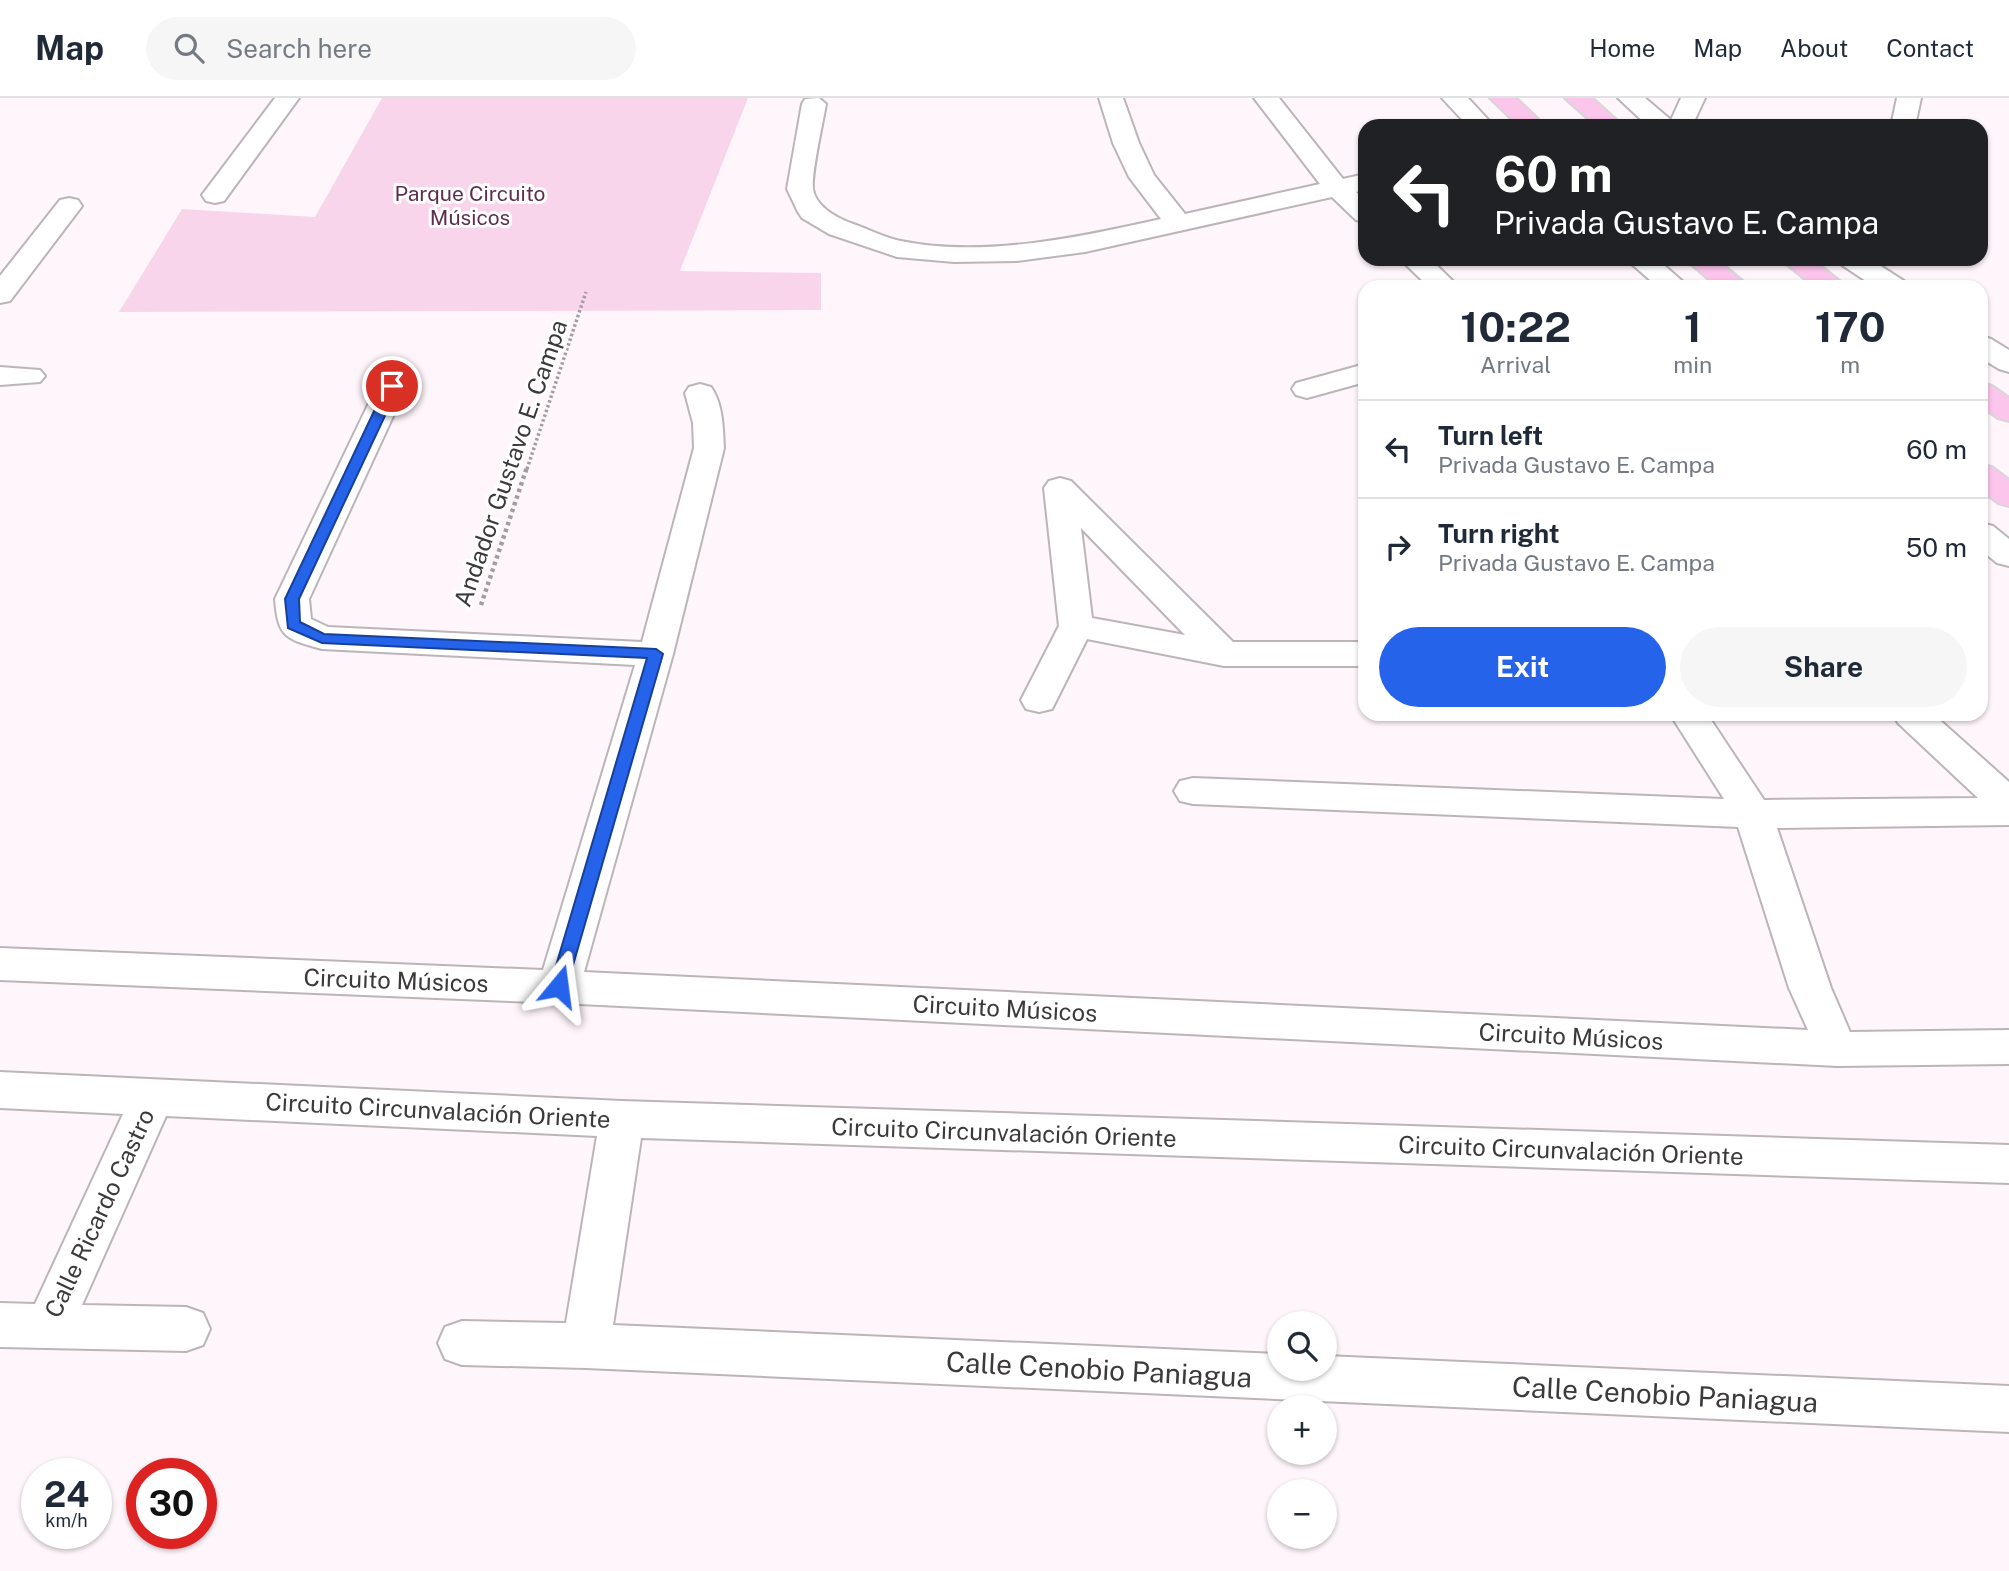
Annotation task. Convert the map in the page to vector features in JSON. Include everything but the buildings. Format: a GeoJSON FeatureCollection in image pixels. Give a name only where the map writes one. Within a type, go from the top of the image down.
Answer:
{"type":"FeatureCollection","features":[{"type":"Feature","properties":{"kind":"main road"},"geometry":{"type":"LineString","coordinates":[[1502,98],[1525,119]]}},
{"type":"Feature","properties":{"kind":"main road"},"geometry":{"type":"LineString","coordinates":[[1577,98],[1602,119]]}},
{"type":"Feature","properties":{"kind":"main road"},"geometry":{"type":"LineString","coordinates":[[1708,266],[1727,280]]}},
{"type":"Feature","properties":{"kind":"main road"},"geometry":{"type":"LineString","coordinates":[[1804,266],[1823,280]]}},
{"type":"Feature","properties":{"kind":"main road"},"geometry":{"type":"LineString","coordinates":[[1988,397],[2009,412]]}},
{"type":"Feature","properties":{"kind":"main road"},"geometry":{"type":"LineString","coordinates":[[1988,480],[2009,496]]}},
{"type":"Feature","properties":{"kind":"street"},"geometry":{"type":"LineString","coordinates":[[215,195],[287,98]]}},
{"type":"Feature","properties":{"kind":"street"},"geometry":{"type":"LineString","coordinates":[[1111,98],[1126,143],[1142,177],[1177,222]]}},
{"type":"Feature","properties":{"kind":"street"},"geometry":{"type":"LineString","coordinates":[[1266,98],[1336,187],[1358,207]]}},
{"type":"Feature","properties":{"kind":"street"},"geometry":{"type":"LineString","coordinates":[[1454,98],[1475,119]]}},
{"type":"Feature","properties":{"kind":"street"},"geometry":{"type":"LineString","coordinates":[[1630,98],[1655,119]]}},
{"type":"Feature","properties":{"kind":"street"},"geometry":{"type":"LineString","coordinates":[[1683,119],[1693,98]]}},
{"type":"Feature","properties":{"kind":"street"},"geometry":{"type":"LineString","coordinates":[[1904,119],[1909,98]]}},
{"type":"Feature","properties":{"kind":"street"},"geometry":{"type":"LineString","coordinates":[[814,104],[800,188],[811,212],[838,228],[897,249],[966,254],[1017,253],[1085,244],[1358,183]]}},
{"type":"Feature","properties":{"kind":"street"},"geometry":{"type":"LineString","coordinates":[[0,295],[69,206]]}},
{"type":"Feature","properties":{"kind":"street"},"geometry":{"type":"LineString","coordinates":[[1422,266],[1437,280]]}},
{"type":"Feature","properties":{"kind":"street"},"geometry":{"type":"LineString","coordinates":[[1649,266],[1666,280]]}},
{"type":"Feature","properties":{"kind":"street"},"geometry":{"type":"LineString","coordinates":[[1863,266],[1884,280]]}},
{"type":"Feature","properties":{"kind":"street"},"geometry":{"type":"LineString","coordinates":[[1988,350],[2009,363]]}},
{"type":"Feature","properties":{"kind":"street"},"geometry":{"type":"LineString","coordinates":[[0,376],[30,376]]}},
{"type":"Feature","properties":{"kind":"street"},"geometry":{"type":"LineString","coordinates":[[1307,389],[1358,376]]}},
{"type":"Feature","properties":{"kind":"street"},"geometry":{"type":"LineString","coordinates":[[392,386],[292,599],[293,625],[322,638],[656,654]]}},
{"type":"Feature","properties":{"kind":"street"},"geometry":{"type":"LineString","coordinates":[[559,986],[656,654],[709,448],[708,423],[700,393]]}},
{"type":"Feature","properties":{"kind":"street"},"geometry":{"type":"LineString","coordinates":[[1039,699],[1076,626],[1059,488],[1224,654]]}},
{"type":"Feature","properties":{"kind":"street"},"geometry":{"type":"LineString","coordinates":[[1988,539],[2009,556]]}},
{"type":"Feature","properties":{"kind":"street"},"geometry":{"type":"LineString","coordinates":[[1076,626],[1224,654],[1358,654]]}},
{"type":"Feature","properties":{"kind":"street"},"geometry":{"type":"LineString","coordinates":[[1693,721],[1753,814],[1810,988],[1837,1049]]}},
{"type":"Feature","properties":{"kind":"street"},"geometry":{"type":"LineString","coordinates":[[1918,721],[2009,804]]}},
{"type":"Feature","properties":{"kind":"street"},"geometry":{"type":"LineString","coordinates":[[1193,791],[1753,814],[2009,811]]}},
{"type":"Feature","properties":{"kind":"street","name":"Circuito Músicos"},"geometry":{"type":"LineString","coordinates":[[0,964],[559,986],[1837,1049],[2009,1047]]}},
{"type":"Feature","properties":{"kind":"street","name":"Circuito Circunvalación Oriente"},"geometry":{"type":"LineString","coordinates":[[0,1090],[622,1119],[2009,1164]]}},
{"type":"Feature","properties":{"kind":"street","name":"Calle Ricardo Castro"},"geometry":{"type":"LineString","coordinates":[[0,1325],[49,1326],[153,1096]]}},
{"type":"Feature","properties":{"kind":"street"},"geometry":{"type":"LineString","coordinates":[[586,1346],[622,1119]]}},
{"type":"Feature","properties":{"kind":"street"},"geometry":{"type":"LineString","coordinates":[[49,1326],[186,1329]]}},
{"type":"Feature","properties":{"kind":"street","name":"Calle Cenobio Paniagua"},"geometry":{"type":"LineString","coordinates":[[462,1343],[586,1346],[2009,1409]]}},
{"type":"Feature","properties":{"kind":"path","name":"Andador Gustavo E. Campa"},"geometry":{"type":"LineString","coordinates":[[468,646],[586,292]]}},
{"type":"Feature","properties":{"kind":"green space","name":"Parque Circuito Músicos"},"geometry":{"type":"Polygon","coordinates":[[[382,98],[748,98],[680,271],[821,273],[821,310],[119,312],[182,209],[315,217],[382,98]]]}},
{"type":"Feature","properties":{"kind":"route"},"geometry":{"type":"LineString","coordinates":[[392,386],[292,599],[293,625],[322,638],[656,654],[559,986]]}}]}
